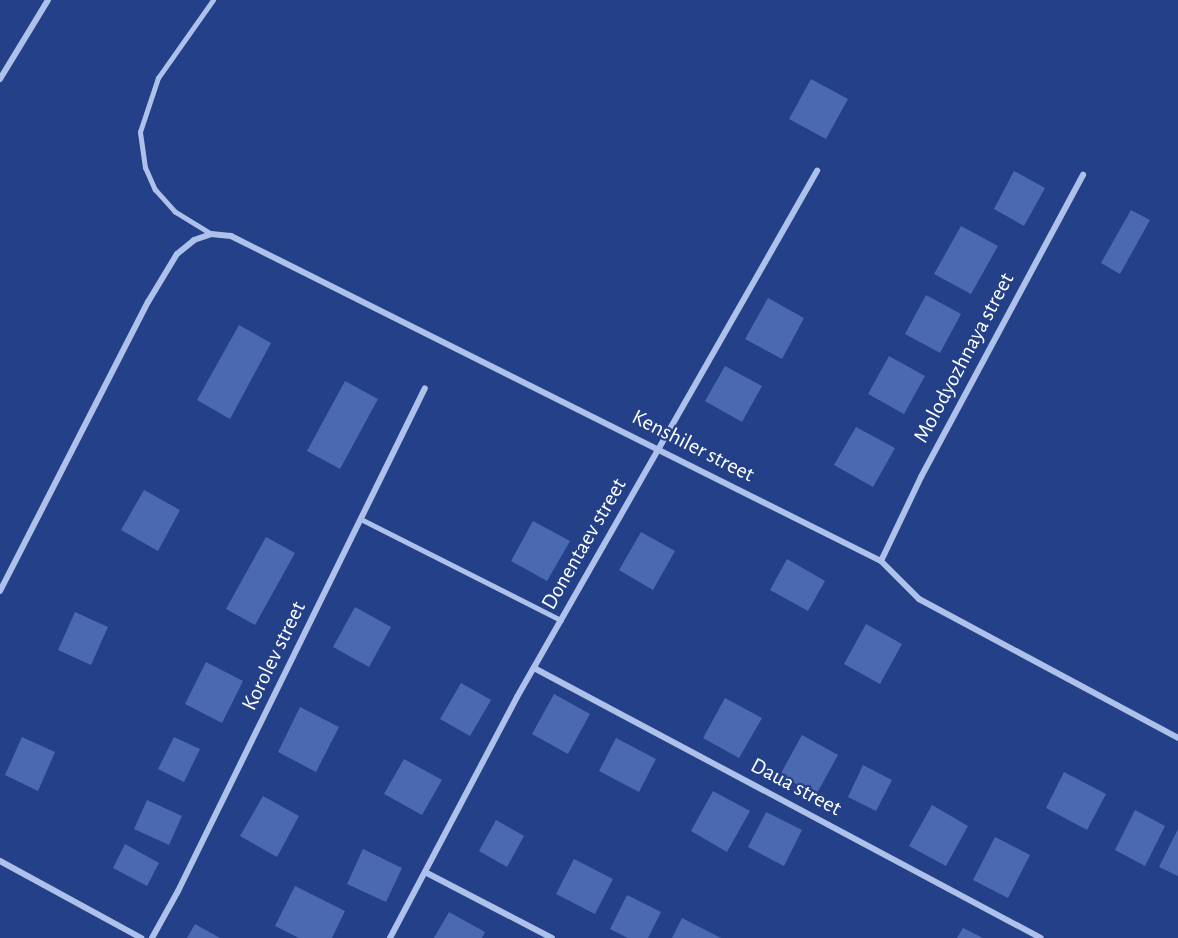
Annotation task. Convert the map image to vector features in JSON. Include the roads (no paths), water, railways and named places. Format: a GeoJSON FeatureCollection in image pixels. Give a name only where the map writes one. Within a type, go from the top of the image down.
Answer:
{"type":"FeatureCollection","features":[{"type":"Feature","properties":{"kind":"street"},"geometry":{"type":"LineString","coordinates":[[0,79],[48,0]]}},
{"type":"Feature","properties":{"kind":"street","name":"Donentaev street"},"geometry":{"type":"LineString","coordinates":[[390,938],[534,668],[817,171]]}},
{"type":"Feature","properties":{"kind":"street","name":"Molodyozhnaya street"},"geometry":{"type":"LineString","coordinates":[[881,561],[921,477],[1083,175]]}},
{"type":"Feature","properties":{"kind":"street"},"geometry":{"type":"LineString","coordinates":[[0,591],[148,302],[177,254],[194,240],[211,234]]}},
{"type":"Feature","properties":{"kind":"street","name":"Kenshiler street"},"geometry":{"type":"LineString","coordinates":[[211,234],[231,236],[881,561],[919,598],[1178,738]]}},
{"type":"Feature","properties":{"kind":"street","name":"Korolev street"},"geometry":{"type":"LineString","coordinates":[[152,938],[178,891],[425,388]]}},
{"type":"Feature","properties":{"kind":"street","name":"Daua street"},"geometry":{"type":"LineString","coordinates":[[534,668],[1041,938]]}},
{"type":"Feature","properties":{"kind":"street"},"geometry":{"type":"LineString","coordinates":[[0,861],[141,938]]}},
{"type":"Feature","properties":{"kind":"street"},"geometry":{"type":"LineString","coordinates":[[425,873],[552,938]]}},
{"type":"Feature","properties":{"kind":"lane"},"geometry":{"type":"LineString","coordinates":[[211,234],[175,212],[155,190],[145,168],[140,132],[158,78],[213,0]]}},
{"type":"Feature","properties":{"kind":"lane"},"geometry":{"type":"LineString","coordinates":[[361,519],[561,620]]}}]}
